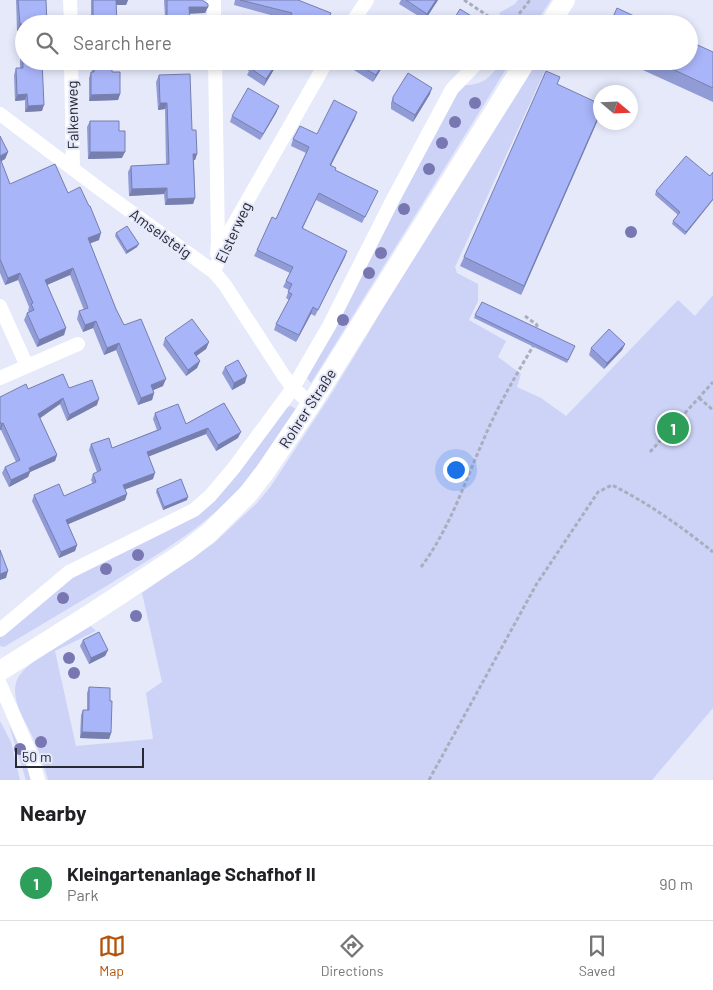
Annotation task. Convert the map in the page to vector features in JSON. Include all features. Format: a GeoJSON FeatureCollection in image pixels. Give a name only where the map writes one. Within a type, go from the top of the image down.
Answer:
{"type":"FeatureCollection","features":[{"type":"Feature","properties":{"kind":"main road"},"geometry":{"type":"LineString","coordinates":[[556,15],[565,0]]}},
{"type":"Feature","properties":{"kind":"main road","name":"Rohrer Straße"},"geometry":{"type":"LineString","coordinates":[[0,671],[179,556],[209,532],[243,499],[265,472],[311,404],[520,70]]}},
{"type":"Feature","properties":{"kind":"street"},"geometry":{"type":"LineString","coordinates":[[70,0],[71,15]]}},
{"type":"Feature","properties":{"kind":"street"},"geometry":{"type":"LineString","coordinates":[[214,0],[214,15]]}},
{"type":"Feature","properties":{"kind":"street"},"geometry":{"type":"LineString","coordinates":[[357,15],[367,0]]}},
{"type":"Feature","properties":{"kind":"street","name":"Falkenweg"},"geometry":{"type":"LineString","coordinates":[[71,70],[73,168]]}},
{"type":"Feature","properties":{"kind":"street","name":"Elsterweg"},"geometry":{"type":"LineString","coordinates":[[214,272],[218,242],[215,70]]}},
{"type":"Feature","properties":{"kind":"street","name":"Elsterweg"},"geometry":{"type":"LineString","coordinates":[[214,272],[230,230],[321,70]]}},
{"type":"Feature","properties":{"kind":"street"},"geometry":{"type":"LineString","coordinates":[[294,388],[330,326],[392,201],[452,89],[470,70]]}},
{"type":"Feature","properties":{"kind":"street","name":"Amselsteig"},"geometry":{"type":"LineString","coordinates":[[0,114],[214,272],[225,285],[284,376],[311,404]]}},
{"type":"Feature","properties":{"kind":"street"},"geometry":{"type":"LineString","coordinates":[[0,306],[27,366]]}},
{"type":"Feature","properties":{"kind":"street"},"geometry":{"type":"LineString","coordinates":[[0,378],[78,344]]}},
{"type":"Feature","properties":{"kind":"street","name":"Rohrer Straße"},"geometry":{"type":"LineString","coordinates":[[0,630],[69,572],[194,510],[210,496],[234,469],[294,388]]}},
{"type":"Feature","properties":{"kind":"street"},"geometry":{"type":"LineString","coordinates":[[0,684],[30,755],[38,780]]}},
{"type":"Feature","properties":{"kind":"path"},"geometry":{"type":"LineString","coordinates":[[464,0],[486,15]]}},
{"type":"Feature","properties":{"kind":"path"},"geometry":{"type":"LineString","coordinates":[[518,15],[530,0]]}},
{"type":"Feature","properties":{"kind":"path"},"geometry":{"type":"LineString","coordinates":[[525,316],[537,325],[536,334]]}},
{"type":"Feature","properties":{"kind":"path"},"geometry":{"type":"LineString","coordinates":[[421,567],[434,551],[484,439],[535,342]]}},
{"type":"Feature","properties":{"kind":"path"},"geometry":{"type":"LineString","coordinates":[[650,452],[713,382]]}},
{"type":"Feature","properties":{"kind":"path"},"geometry":{"type":"LineString","coordinates":[[699,398],[713,410]]}},
{"type":"Feature","properties":{"kind":"path"},"geometry":{"type":"LineString","coordinates":[[429,780],[536,585],[598,492],[612,486],[633,495],[696,538],[713,552]]}},
{"type":"Feature","properties":{"kind":"shaded area"},"geometry":{"type":"Polygon","coordinates":[[[518,0],[551,0],[541,15],[500,15],[499,13],[515,4],[518,0]]]}},
{"type":"Feature","properties":{"kind":"shaded area"},"geometry":{"type":"Polygon","coordinates":[[[495,70],[505,70],[311,383],[306,377],[461,85],[475,84],[485,80],[495,70]]]}},
{"type":"Feature","properties":{"kind":"shaded area"},"geometry":{"type":"Polygon","coordinates":[[[531,70],[545,70],[455,267],[457,273],[478,284],[478,301],[469,320],[506,341],[498,357],[521,374],[517,387],[541,398],[566,416],[678,300],[695,316],[713,295],[713,708],[652,780],[48,780],[38,750],[16,698],[16,683],[20,675],[37,659],[91,626],[96,631],[55,651],[76,746],[153,739],[146,693],[162,682],[142,593],[214,543],[257,503],[271,486],[330,396],[392,292],[531,70]]]}},
{"type":"Feature","properties":{"kind":"shaded area"},"geometry":{"type":"Polygon","coordinates":[[[291,406],[296,409],[258,467],[231,498],[204,522],[113,582],[4,647],[0,646],[0,636],[73,575],[176,526],[285,408],[291,406]]]}},
{"type":"Feature","properties":{"kind":"shaded area"},"geometry":{"type":"Polygon","coordinates":[[[0,721],[11,742],[20,780],[0,780],[0,721]]]}},
{"type":"Feature","properties":{"kind":"shaded area"},"geometry":{"type":"Polygon","coordinates":[[[9,725],[24,756],[31,780],[26,780],[9,725]]]}},
{"type":"Feature","properties":{"kind":"building"},"geometry":{"type":"Polygon","coordinates":[[[18,0],[46,0],[47,15],[19,15],[18,0]]]}},
{"type":"Feature","properties":{"kind":"building"},"geometry":{"type":"Polygon","coordinates":[[[93,0],[116,0],[117,15],[93,15],[93,0]]]}},
{"type":"Feature","properties":{"kind":"building"},"geometry":{"type":"Polygon","coordinates":[[[167,0],[202,0],[208,4],[208,7],[189,7],[189,15],[167,15],[167,0]]]}},
{"type":"Feature","properties":{"kind":"building"},"geometry":{"type":"Polygon","coordinates":[[[240,0],[298,0],[331,13],[330,15],[291,15],[292,13],[240,0]]]}},
{"type":"Feature","properties":{"kind":"building"},"geometry":{"type":"Polygon","coordinates":[[[406,0],[436,0],[427,14],[406,0]]]}},
{"type":"Feature","properties":{"kind":"building"},"geometry":{"type":"Polygon","coordinates":[[[617,8],[632,15],[614,15],[617,8]]]}},
{"type":"Feature","properties":{"kind":"building"},"geometry":{"type":"Polygon","coordinates":[[[460,9],[470,15],[456,15],[460,9]]]}},
{"type":"Feature","properties":{"kind":"building"},"geometry":{"type":"Polygon","coordinates":[[[698,45],[713,52],[713,88],[674,70],[698,70],[698,45]]]}},
{"type":"Feature","properties":{"kind":"building"},"geometry":{"type":"Polygon","coordinates":[[[16,70],[42,70],[44,105],[28,106],[27,94],[17,95],[16,70]]]}},
{"type":"Feature","properties":{"kind":"building"},"geometry":{"type":"Polygon","coordinates":[[[94,70],[112,70],[112,72],[120,72],[120,94],[91,95],[91,72],[94,72],[94,70]]]}},
{"type":"Feature","properties":{"kind":"building"},"geometry":{"type":"Polygon","coordinates":[[[253,70],[272,70],[266,79],[253,70]]]}},
{"type":"Feature","properties":{"kind":"building"},"geometry":{"type":"Polygon","coordinates":[[[367,70],[379,70],[376,75],[367,70]]]}},
{"type":"Feature","properties":{"kind":"building"},"geometry":{"type":"Polygon","coordinates":[[[546,71],[560,77],[557,84],[593,101],[593,129],[524,286],[464,257],[546,71]]]}},
{"type":"Feature","properties":{"kind":"building"},"geometry":{"type":"Polygon","coordinates":[[[408,73],[432,88],[415,115],[393,102],[393,97],[408,73]]]}},
{"type":"Feature","properties":{"kind":"building"},"geometry":{"type":"Polygon","coordinates":[[[190,74],[192,130],[196,130],[197,154],[193,154],[195,198],[167,199],[167,188],[132,189],[131,166],[169,164],[167,103],[160,103],[159,75],[190,74]]]}},
{"type":"Feature","properties":{"kind":"building"},"geometry":{"type":"Polygon","coordinates":[[[248,88],[279,106],[263,134],[232,116],[248,88]]]}},
{"type":"Feature","properties":{"kind":"building"},"geometry":{"type":"Polygon","coordinates":[[[334,100],[357,112],[330,165],[336,168],[335,170],[378,191],[365,217],[319,193],[302,228],[347,251],[318,310],[313,307],[299,335],[276,324],[292,294],[288,292],[292,284],[286,281],[293,267],[257,250],[272,217],[276,219],[309,147],[293,139],[300,126],[317,134],[334,100]]]}},
{"type":"Feature","properties":{"kind":"building"},"geometry":{"type":"Polygon","coordinates":[[[90,121],[119,121],[119,131],[125,131],[125,152],[90,152],[90,121]]]}},
{"type":"Feature","properties":{"kind":"building"},"geometry":{"type":"Polygon","coordinates":[[[0,136],[8,152],[0,156],[0,136]]]}},
{"type":"Feature","properties":{"kind":"building"},"geometry":{"type":"Polygon","coordinates":[[[686,156],[710,176],[713,172],[713,199],[686,232],[673,221],[680,212],[656,191],[686,156]]]}},
{"type":"Feature","properties":{"kind":"building"},"geometry":{"type":"Polygon","coordinates":[[[0,158],[10,184],[55,164],[68,193],[80,187],[101,233],[88,238],[116,309],[124,325],[141,319],[166,379],[151,385],[154,393],[141,398],[119,343],[107,348],[96,321],[85,325],[79,311],[88,308],[73,268],[45,280],[66,328],[39,340],[27,313],[34,310],[31,304],[33,303],[20,273],[8,278],[0,259],[0,158]]]}},
{"type":"Feature","properties":{"kind":"building"},"geometry":{"type":"Polygon","coordinates":[[[127,226],[139,244],[127,251],[116,233],[127,226]]]}},
{"type":"Feature","properties":{"kind":"building"},"geometry":{"type":"Polygon","coordinates":[[[482,302],[575,346],[568,360],[475,315],[482,302]]]}},
{"type":"Feature","properties":{"kind":"building"},"geometry":{"type":"Polygon","coordinates":[[[192,319],[209,342],[194,353],[200,361],[188,370],[165,338],[192,319]]]}},
{"type":"Feature","properties":{"kind":"building"},"geometry":{"type":"Polygon","coordinates":[[[609,329],[625,344],[607,363],[591,348],[609,329]]]}},
{"type":"Feature","properties":{"kind":"building"},"geometry":{"type":"Polygon","coordinates":[[[238,360],[247,376],[234,383],[225,367],[238,360]]]}},
{"type":"Feature","properties":{"kind":"building"},"geometry":{"type":"Polygon","coordinates":[[[63,374],[69,388],[92,380],[99,399],[69,415],[63,398],[38,414],[57,455],[29,468],[30,471],[11,480],[5,467],[20,460],[3,423],[1,424],[0,421],[0,397],[26,384],[28,389],[63,374]]]}},
{"type":"Feature","properties":{"kind":"building"},"geometry":{"type":"Polygon","coordinates":[[[224,403],[241,432],[218,445],[208,428],[147,452],[155,473],[123,485],[127,494],[66,520],[77,545],[61,552],[34,495],[59,484],[64,496],[96,482],[93,474],[101,470],[91,444],[109,438],[112,448],[161,429],[155,413],[178,404],[186,424],[224,403]]]}},
{"type":"Feature","properties":{"kind":"building"},"geometry":{"type":"Polygon","coordinates":[[[181,479],[188,497],[164,507],[157,489],[181,479]]]}},
{"type":"Feature","properties":{"kind":"building"},"geometry":{"type":"Polygon","coordinates":[[[0,550],[8,571],[0,574],[0,550]]]}},
{"type":"Feature","properties":{"kind":"building"},"geometry":{"type":"Polygon","coordinates":[[[99,632],[108,650],[91,658],[83,640],[99,632]]]}},
{"type":"Feature","properties":{"kind":"building"},"geometry":{"type":"Polygon","coordinates":[[[89,687],[110,688],[110,701],[112,701],[111,733],[82,732],[83,710],[89,710],[89,687]]]}},
{"type":"Feature","properties":{"kind":"place","name":"Kleingartenanlage Schafhof II"},"geometry":{"type":"Point","coordinates":[673,428]}}]}
